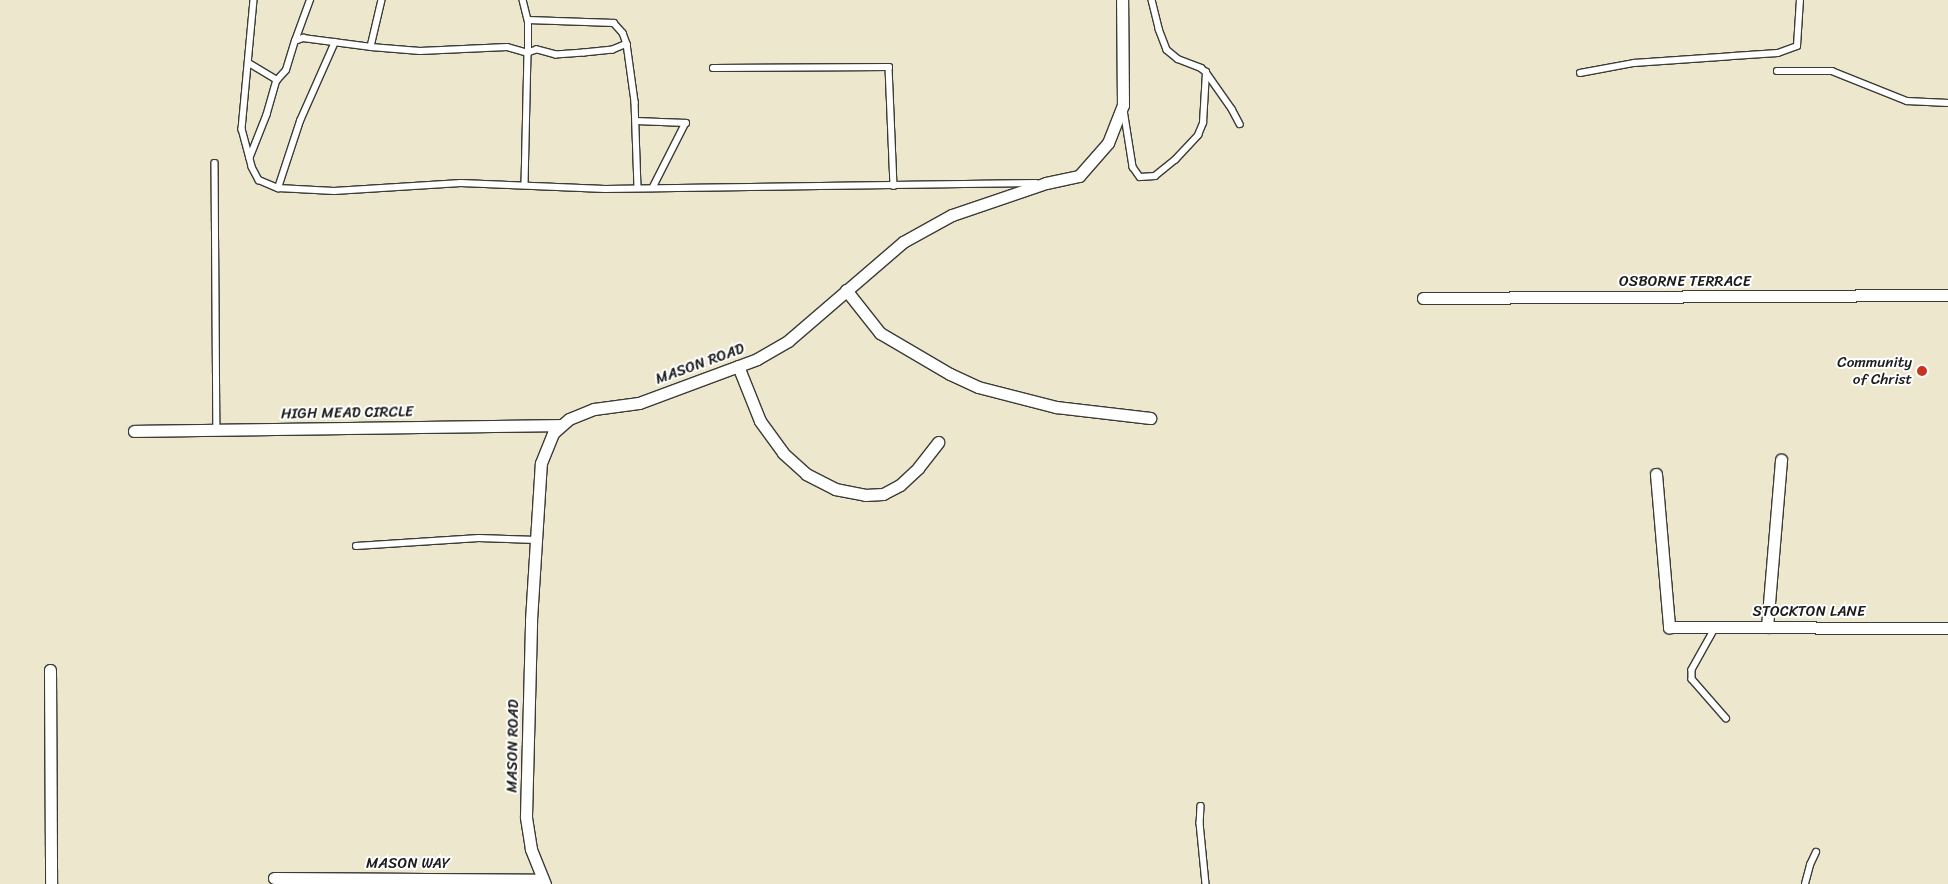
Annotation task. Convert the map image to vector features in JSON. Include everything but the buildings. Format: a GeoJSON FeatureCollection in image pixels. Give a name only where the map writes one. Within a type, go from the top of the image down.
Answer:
{"type":"FeatureCollection","features":[{"type":"Feature","properties":{"kind":"street","name":"MASON ROAD"},"geometry":{"type":"LineString","coordinates":[[544,882],[531,849],[526,816],[531,620],[540,462],[554,433],[569,419],[594,409],[639,403],[757,359],[788,340],[902,242],[952,215],[1046,182],[1079,176],[1108,142],[1123,106],[1122,0]]}},
{"type":"Feature","properties":{"kind":"street"},"geometry":{"type":"LineString","coordinates":[[846,290],[880,332],[950,374],[978,387],[1056,406],[1150,418]]}},
{"type":"Feature","properties":{"kind":"street","name":"OSBORNE TERRACE"},"geometry":{"type":"LineString","coordinates":[[1423,298],[1948,295]]}},
{"type":"Feature","properties":{"kind":"street"},"geometry":{"type":"LineString","coordinates":[[738,366],[760,421],[782,453],[806,474],[836,489],[865,495],[883,494],[906,479],[938,442]]}},
{"type":"Feature","properties":{"kind":"street","name":"HIGH MEAD CIRCLE"},"geometry":{"type":"LineString","coordinates":[[134,431],[561,425]]}},
{"type":"Feature","properties":{"kind":"street"},"geometry":{"type":"LineString","coordinates":[[1767,627],[1781,460]]}},
{"type":"Feature","properties":{"kind":"street","name":"STOCKTON LANE"},"geometry":{"type":"LineString","coordinates":[[1656,474],[1669,627],[1948,628]]}},
{"type":"Feature","properties":{"kind":"street"},"geometry":{"type":"LineString","coordinates":[[50,670],[51,884]]}},
{"type":"Feature","properties":{"kind":"street","name":"MASON WAY"},"geometry":{"type":"LineString","coordinates":[[274,878],[544,882]]}},
{"type":"Feature","properties":{"kind":"lane"},"geometry":{"type":"LineString","coordinates":[[254,0],[242,129],[258,180],[278,188],[334,191],[461,183],[653,188],[894,186],[1046,182]]}},
{"type":"Feature","properties":{"kind":"lane"},"geometry":{"type":"LineString","coordinates":[[250,158],[267,116],[277,80],[286,70],[310,0]]}},
{"type":"Feature","properties":{"kind":"lane"},"geometry":{"type":"LineString","coordinates":[[371,47],[382,0]]}},
{"type":"Feature","properties":{"kind":"lane"},"geometry":{"type":"LineString","coordinates":[[523,0],[528,20],[525,185]]}},
{"type":"Feature","properties":{"kind":"lane"},"geometry":{"type":"LineString","coordinates":[[1152,0],[1159,29],[1167,50],[1178,59],[1201,68],[1206,72],[1232,109],[1240,124]]}},
{"type":"Feature","properties":{"kind":"lane"},"geometry":{"type":"LineString","coordinates":[[1580,73],[1634,63],[1778,53],[1797,46],[1800,0]]}},
{"type":"Feature","properties":{"kind":"lane"},"geometry":{"type":"LineString","coordinates":[[528,20],[614,24],[624,33],[636,121],[638,188]]}},
{"type":"Feature","properties":{"kind":"lane"},"geometry":{"type":"LineString","coordinates":[[295,42],[303,38],[420,51],[498,47],[528,53],[537,50],[556,55],[613,50],[627,44]]}},
{"type":"Feature","properties":{"kind":"lane"},"geometry":{"type":"LineString","coordinates":[[278,188],[300,121],[335,42]]}},
{"type":"Feature","properties":{"kind":"lane"},"geometry":{"type":"LineString","coordinates":[[249,63],[277,80]]}},
{"type":"Feature","properties":{"kind":"lane"},"geometry":{"type":"LineString","coordinates":[[714,68],[889,67],[894,186]]}},
{"type":"Feature","properties":{"kind":"lane"},"geometry":{"type":"LineString","coordinates":[[1777,71],[1832,71],[1907,101],[1948,102]]}},
{"type":"Feature","properties":{"kind":"lane"},"geometry":{"type":"LineString","coordinates":[[1123,106],[1133,167],[1140,177],[1155,176],[1174,160],[1198,135],[1203,124],[1206,72]]}},
{"type":"Feature","properties":{"kind":"lane"},"geometry":{"type":"LineString","coordinates":[[636,121],[686,123],[653,188]]}},
{"type":"Feature","properties":{"kind":"lane"},"geometry":{"type":"LineString","coordinates":[[215,163],[217,430]]}},
{"type":"Feature","properties":{"kind":"lane"},"geometry":{"type":"LineString","coordinates":[[356,546],[479,538],[536,540]]}},
{"type":"Feature","properties":{"kind":"lane"},"geometry":{"type":"LineString","coordinates":[[1716,627],[1692,670],[1692,679],[1726,718]]}},
{"type":"Feature","properties":{"kind":"lane"},"geometry":{"type":"LineString","coordinates":[[1201,806],[1200,824],[1206,884]]}},
{"type":"Feature","properties":{"kind":"lane"},"geometry":{"type":"LineString","coordinates":[[1805,884],[1816,852]]}},
{"type":"Feature","properties":{"kind":"place","name":"Community of Christ"},"geometry":{"type":"Point","coordinates":[1922,371]}}]}
